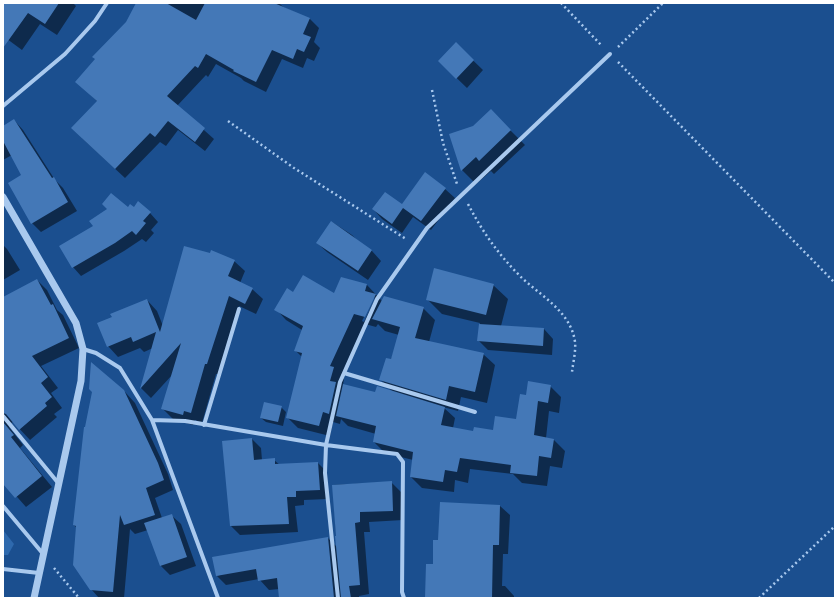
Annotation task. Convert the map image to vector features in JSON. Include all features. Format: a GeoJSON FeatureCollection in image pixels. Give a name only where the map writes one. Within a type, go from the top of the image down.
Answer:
{"type":"FeatureCollection","features":[{"type":"Feature","properties":{"kind":"street"},"geometry":{"type":"LineString","coordinates":[[3,106],[65,54],[95,21],[107,3]]}},
{"type":"Feature","properties":{"kind":"street"},"geometry":{"type":"LineString","coordinates":[[338,598],[325,473],[326,445],[340,382],[377,298],[427,228],[610,54]]}},
{"type":"Feature","properties":{"kind":"street"},"geometry":{"type":"LineString","coordinates":[[3,197],[76,323],[83,349],[81,381],[34,598]]}},
{"type":"Feature","properties":{"kind":"street"},"geometry":{"type":"LineString","coordinates":[[204,425],[239,309]]}},
{"type":"Feature","properties":{"kind":"street"},"geometry":{"type":"LineString","coordinates":[[83,349],[96,352],[120,368],[152,420],[218,598]]}},
{"type":"Feature","properties":{"kind":"street"},"geometry":{"type":"LineString","coordinates":[[344,373],[475,412]]}},
{"type":"Feature","properties":{"kind":"street"},"geometry":{"type":"LineString","coordinates":[[3,416],[59,485]]}},
{"type":"Feature","properties":{"kind":"street"},"geometry":{"type":"LineString","coordinates":[[152,420],[185,421],[326,445],[397,454],[403,462],[402,592],[404,598]]}},
{"type":"Feature","properties":{"kind":"street"},"geometry":{"type":"LineString","coordinates":[[3,506],[44,556]]}},
{"type":"Feature","properties":{"kind":"street"},"geometry":{"type":"LineString","coordinates":[[3,569],[39,574]]}},
{"type":"Feature","properties":{"kind":"path"},"geometry":{"type":"LineString","coordinates":[[561,3],[835,282]]}},
{"type":"Feature","properties":{"kind":"path"},"geometry":{"type":"LineString","coordinates":[[610,54],[663,3]]}},
{"type":"Feature","properties":{"kind":"path"},"geometry":{"type":"LineString","coordinates":[[432,90],[443,144],[454,180],[482,230],[498,253],[520,276],[553,303],[570,325],[575,342],[572,372]]}},
{"type":"Feature","properties":{"kind":"path"},"geometry":{"type":"LineString","coordinates":[[228,121],[294,168],[415,244]]}},
{"type":"Feature","properties":{"kind":"path"},"geometry":{"type":"LineString","coordinates":[[759,598],[835,526]]}},
{"type":"Feature","properties":{"kind":"path"},"geometry":{"type":"LineString","coordinates":[[44,556],[79,598]]}},
{"type":"Feature","properties":{"kind":"shaded area"},"geometry":{"type":"Polygon","coordinates":[[[3,530],[14,544],[8,555],[3,555],[3,530]]]}},
{"type":"Feature","properties":{"kind":"building"},"geometry":{"type":"Polygon","coordinates":[[[3,3],[59,3],[45,24],[28,13],[3,48],[3,3]]]}},
{"type":"Feature","properties":{"kind":"building"},"geometry":{"type":"Polygon","coordinates":[[[136,3],[166,3],[196,20],[205,3],[274,3],[310,18],[303,34],[311,37],[304,52],[297,49],[293,59],[272,50],[256,82],[233,71],[234,70],[206,54],[198,68],[195,66],[167,96],[205,128],[195,142],[168,121],[155,137],[150,133],[115,169],[71,128],[97,101],[75,82],[95,59],[92,57],[126,22],[136,3]]]}},
{"type":"Feature","properties":{"kind":"building"},"geometry":{"type":"Polygon","coordinates":[[[456,42],[474,60],[456,79],[438,61],[456,42]]]}},
{"type":"Feature","properties":{"kind":"building"},"geometry":{"type":"Polygon","coordinates":[[[491,109],[511,130],[479,161],[476,157],[461,171],[449,134],[473,126],[491,109]]]}},
{"type":"Feature","properties":{"kind":"building"},"geometry":{"type":"Polygon","coordinates":[[[14,119],[52,178],[54,177],[68,202],[31,224],[8,183],[21,175],[3,141],[3,126],[14,119]]]}},
{"type":"Feature","properties":{"kind":"building"},"geometry":{"type":"Polygon","coordinates":[[[425,172],[446,188],[421,221],[403,208],[392,224],[372,209],[385,192],[402,204],[425,172]]]}},
{"type":"Feature","properties":{"kind":"building"},"geometry":{"type":"Polygon","coordinates":[[[111,193],[128,207],[130,204],[134,207],[138,201],[151,212],[143,221],[146,223],[136,235],[132,231],[115,243],[72,268],[59,246],[93,226],[89,221],[107,209],[102,204],[111,193]]]}},
{"type":"Feature","properties":{"kind":"building"},"geometry":{"type":"Polygon","coordinates":[[[331,221],[372,250],[358,271],[316,243],[331,221]]]}},
{"type":"Feature","properties":{"kind":"building"},"geometry":{"type":"Polygon","coordinates":[[[184,246],[210,253],[211,250],[235,260],[228,276],[253,288],[245,304],[229,296],[207,364],[205,364],[191,413],[184,411],[183,415],[161,409],[181,343],[140,389],[156,332],[133,342],[131,337],[107,347],[97,323],[112,317],[110,314],[147,299],[160,332],[184,246]]]}},
{"type":"Feature","properties":{"kind":"building"},"geometry":{"type":"Polygon","coordinates":[[[434,268],[494,284],[486,315],[426,300],[434,268]]]}},
{"type":"Feature","properties":{"kind":"building"},"geometry":{"type":"Polygon","coordinates":[[[303,275],[334,293],[341,277],[367,284],[365,291],[376,294],[365,317],[354,314],[330,366],[334,367],[330,381],[336,382],[329,414],[323,412],[319,426],[286,418],[302,353],[294,351],[303,326],[274,310],[287,288],[293,292],[303,275]]]}},
{"type":"Feature","properties":{"kind":"building"},"geometry":{"type":"Polygon","coordinates":[[[37,279],[51,305],[53,304],[69,338],[32,356],[48,377],[41,383],[52,397],[45,403],[47,406],[19,430],[6,414],[3,413],[3,297],[37,279]]]}},
{"type":"Feature","properties":{"kind":"building"},"geometry":{"type":"Polygon","coordinates":[[[384,296],[424,307],[415,338],[484,353],[475,392],[449,386],[446,400],[379,380],[386,358],[391,359],[400,327],[372,319],[384,296]]]}},
{"type":"Feature","properties":{"kind":"building"},"geometry":{"type":"Polygon","coordinates":[[[479,324],[544,328],[543,346],[477,341],[479,324]]]}},
{"type":"Feature","properties":{"kind":"building"},"geometry":{"type":"Polygon","coordinates":[[[91,362],[124,390],[158,463],[164,480],[146,488],[155,515],[124,525],[120,515],[113,592],[90,590],[73,565],[76,526],[73,525],[84,427],[92,392],[89,389],[91,362]]]}},
{"type":"Feature","properties":{"kind":"building"},"geometry":{"type":"Polygon","coordinates":[[[528,381],[551,385],[548,403],[538,401],[534,435],[554,439],[551,458],[539,456],[537,476],[510,473],[511,465],[460,458],[457,472],[445,470],[443,482],[410,477],[413,452],[373,442],[376,426],[336,416],[343,384],[375,392],[377,386],[445,407],[441,425],[473,431],[474,427],[493,430],[495,416],[516,419],[520,394],[526,395],[528,381]]]}},
{"type":"Feature","properties":{"kind":"building"},"geometry":{"type":"Polygon","coordinates":[[[264,402],[282,406],[278,422],[260,418],[264,402]]]}},
{"type":"Feature","properties":{"kind":"building"},"geometry":{"type":"Polygon","coordinates":[[[3,422],[14,435],[11,437],[42,476],[15,498],[3,484],[3,422]]]}},
{"type":"Feature","properties":{"kind":"building"},"geometry":{"type":"Polygon","coordinates":[[[252,438],[254,460],[275,458],[275,464],[318,462],[320,490],[296,491],[296,497],[287,497],[289,524],[230,526],[222,441],[252,438]]]}},
{"type":"Feature","properties":{"kind":"building"},"geometry":{"type":"Polygon","coordinates":[[[392,481],[393,511],[360,512],[360,522],[355,523],[360,585],[349,586],[351,598],[341,598],[332,485],[392,481]]]}},
{"type":"Feature","properties":{"kind":"building"},"geometry":{"type":"Polygon","coordinates":[[[440,502],[500,505],[499,545],[493,545],[492,598],[425,598],[426,564],[433,564],[433,540],[438,540],[440,502]]]}},
{"type":"Feature","properties":{"kind":"building"},"geometry":{"type":"Polygon","coordinates":[[[172,514],[187,557],[160,566],[144,523],[172,514]]]}},
{"type":"Feature","properties":{"kind":"building"},"geometry":{"type":"Polygon","coordinates":[[[328,537],[334,598],[279,598],[277,578],[258,581],[256,569],[216,576],[212,557],[328,537]]]}}]}
